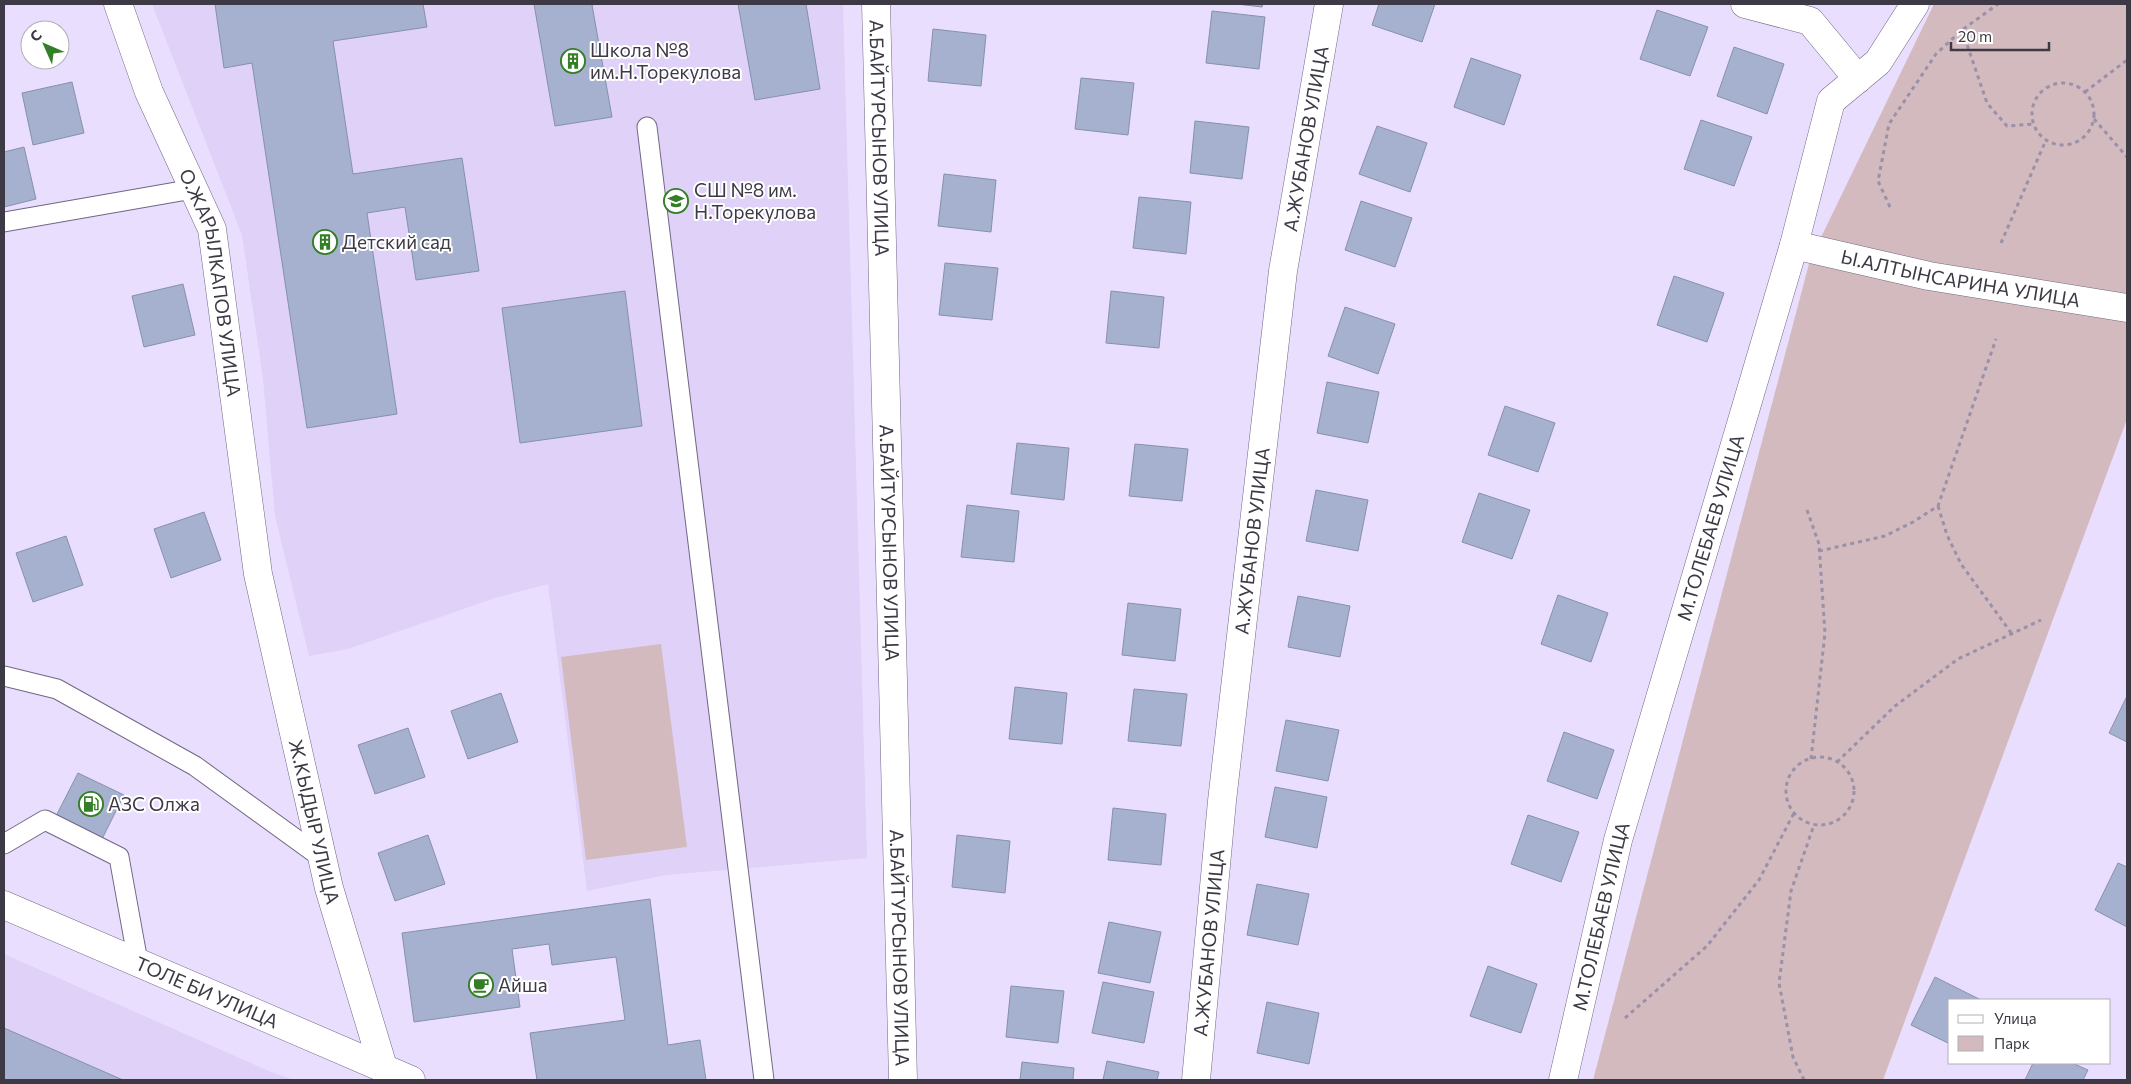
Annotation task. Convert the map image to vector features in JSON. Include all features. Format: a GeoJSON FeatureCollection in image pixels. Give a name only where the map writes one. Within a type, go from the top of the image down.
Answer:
{"type":"FeatureCollection","features":[{"type":"Feature","properties":{"kind":"street","name":"О.ЖАРЫЛКАПОВ УЛИЦА"},"geometry":{"type":"LineString","coordinates":[[118,4],[148,92],[212,229],[258,574]]}},
{"type":"Feature","properties":{"kind":"street","name":"А.БАЙТУРСЫНОВ УЛИЦА"},"geometry":{"type":"LineString","coordinates":[[876,4],[903,1080]]}},
{"type":"Feature","properties":{"kind":"street","name":"А.ЖУБАНОВ УЛИЦА"},"geometry":{"type":"LineString","coordinates":[[1196,1080],[1222,800],[1283,271],[1329,4]]}},
{"type":"Feature","properties":{"kind":"street"},"geometry":{"type":"LineString","coordinates":[[1745,4],[1810,21],[1858,79]]}},
{"type":"Feature","properties":{"kind":"street","name":"М.ТОЛЕБАЕВ УЛИЦА"},"geometry":{"type":"LineString","coordinates":[[1563,1080],[1618,840],[1794,245],[1831,101],[1878,62],[1915,4]]}},
{"type":"Feature","properties":{"kind":"street","name":"Ы.АЛТЫНСАРИНА УЛИЦА"},"geometry":{"type":"LineString","coordinates":[[1794,245],[1929,276],[2127,308]]}},
{"type":"Feature","properties":{"kind":"street","name":"Ж.КЫДЫР УЛИЦА"},"geometry":{"type":"LineString","coordinates":[[258,574],[329,888],[383,1067]]}},
{"type":"Feature","properties":{"kind":"street","name":"ТОЛЕ БИ УЛИЦА"},"geometry":{"type":"LineString","coordinates":[[4,905],[411,1080]]}},
{"type":"Feature","properties":{"kind":"lane"},"geometry":{"type":"LineString","coordinates":[[647,127],[764,1080]]}},
{"type":"Feature","properties":{"kind":"lane"},"geometry":{"type":"LineString","coordinates":[[4,222],[193,189]]}},
{"type":"Feature","properties":{"kind":"lane"},"geometry":{"type":"LineString","coordinates":[[4,676],[57,689],[186,762],[322,858]]}},
{"type":"Feature","properties":{"kind":"lane"},"geometry":{"type":"LineString","coordinates":[[4,844],[45,820],[119,857],[138,962]]}},
{"type":"Feature","properties":{"kind":"path"},"geometry":{"type":"LineString","coordinates":[[1890,207],[1878,181],[1889,124],[1936,54],[1962,30],[1998,4]]}},
{"type":"Feature","properties":{"kind":"path"},"geometry":{"type":"LineString","coordinates":[[1962,30],[1987,103],[2007,126],[2034,124]]}},
{"type":"Feature","properties":{"kind":"path"},"geometry":{"type":"LineString","coordinates":[[2085,92],[2127,60]]}},
{"type":"Feature","properties":{"kind":"path"},"geometry":{"type":"LineString","coordinates":[[2067,83],[2085,92],[2094,109],[2094,120],[2091,129],[2084,137],[2076,143],[2065,145],[2046,140],[2038,133],[2032,113],[2034,103],[2047,88],[2056,84],[2067,83]]}},
{"type":"Feature","properties":{"kind":"path"},"geometry":{"type":"LineString","coordinates":[[2094,120],[2127,156]]}},
{"type":"Feature","properties":{"kind":"path"},"geometry":{"type":"LineString","coordinates":[[2001,243],[2046,140]]}},
{"type":"Feature","properties":{"kind":"path"},"geometry":{"type":"LineString","coordinates":[[1996,339],[1938,506],[1947,535],[1961,564],[2012,634]]}},
{"type":"Feature","properties":{"kind":"path"},"geometry":{"type":"LineString","coordinates":[[1820,551],[1885,536],[1913,522],[1938,506]]}},
{"type":"Feature","properties":{"kind":"path"},"geometry":{"type":"LineString","coordinates":[[1807,510],[1820,551],[1825,633],[1810,759]]}},
{"type":"Feature","properties":{"kind":"path"},"geometry":{"type":"LineString","coordinates":[[1837,762],[1894,706],[1958,659],[2041,620]]}},
{"type":"Feature","properties":{"kind":"path"},"geometry":{"type":"LineString","coordinates":[[1821,758],[1837,762],[1848,772],[1852,782],[1851,804],[1836,821],[1825,825],[1814,825],[1803,820],[1794,813],[1788,803],[1786,791],[1788,780],[1793,770],[1801,763],[1810,759],[1821,758]]}},
{"type":"Feature","properties":{"kind":"path"},"geometry":{"type":"LineString","coordinates":[[1625,1018],[1707,946],[1759,880],[1794,813]]}},
{"type":"Feature","properties":{"kind":"path"},"geometry":{"type":"LineString","coordinates":[[1804,1080],[1793,1057],[1778,983],[1791,891],[1814,825]]}},
{"type":"Feature","properties":{"kind":"shaded area"},"geometry":{"type":"Polygon","coordinates":[[[152,4],[843,4],[867,858],[666,875],[587,891],[548,584],[495,598],[348,649],[309,656],[275,516],[263,379],[242,235],[152,4]]]}},
{"type":"Feature","properties":{"kind":"shaded area"},"geometry":{"type":"Polygon","coordinates":[[[4,954],[271,1072],[294,1080],[4,1080],[4,954]]]}},
{"type":"Feature","properties":{"kind":"green space"},"geometry":{"type":"Polygon","coordinates":[[[1934,4],[2127,4],[2127,419],[1883,1080],[1593,1080],[1810,260],[1934,4]]]}},
{"type":"Feature","properties":{"kind":"green space"},"geometry":{"type":"Polygon","coordinates":[[[661,644],[687,847],[586,860],[561,657],[661,644]]]}},
{"type":"Feature","properties":{"kind":"building","name":"Детский сад"},"geometry":{"type":"Polygon","coordinates":[[[215,4],[423,4],[427,27],[333,41],[353,174],[462,158],[479,271],[416,280],[405,207],[367,213],[397,414],[307,428],[252,63],[224,68],[215,4]]]}},
{"type":"Feature","properties":{"kind":"building","name":"Школа №8 им.Н.Торекулова"},"geometry":{"type":"Polygon","coordinates":[[[534,4],[597,4],[592,5],[612,117],[555,126],[534,4]]]}},
{"type":"Feature","properties":{"kind":"building","name":"Школа №8 им.Н.Торекулова"},"geometry":{"type":"Polygon","coordinates":[[[738,4],[806,4],[820,89],[755,100],[738,4]]]}},
{"type":"Feature","properties":{"kind":"building"},"geometry":{"type":"Polygon","coordinates":[[[1237,4],[1263,4],[1262,7],[1237,4]]]}},
{"type":"Feature","properties":{"kind":"building"},"geometry":{"type":"Polygon","coordinates":[[[1379,4],[1435,4],[1422,42],[1372,25],[1379,4]]]}},
{"type":"Feature","properties":{"kind":"building"},"geometry":{"type":"Polygon","coordinates":[[[1657,10],[1708,27],[1690,76],[1640,59],[1657,10]]]}},
{"type":"Feature","properties":{"kind":"building"},"geometry":{"type":"Polygon","coordinates":[[[1212,11],[1265,17],[1259,69],[1206,63],[1212,11]]]}},
{"type":"Feature","properties":{"kind":"building"},"geometry":{"type":"Polygon","coordinates":[[[933,29],[986,35],[981,86],[928,81],[933,29]]]}},
{"type":"Feature","properties":{"kind":"building"},"geometry":{"type":"Polygon","coordinates":[[[1734,47],[1784,64],[1767,114],[1717,96],[1734,47]]]}},
{"type":"Feature","properties":{"kind":"building"},"geometry":{"type":"Polygon","coordinates":[[[1471,58],[1521,75],[1504,125],[1454,107],[1471,58]]]}},
{"type":"Feature","properties":{"kind":"building"},"geometry":{"type":"Polygon","coordinates":[[[1081,78],[1134,83],[1128,135],[1075,129],[1081,78]]]}},
{"type":"Feature","properties":{"kind":"building"},"geometry":{"type":"Polygon","coordinates":[[[72,82],[84,133],[33,145],[22,93],[72,82]]]}},
{"type":"Feature","properties":{"kind":"building"},"geometry":{"type":"Polygon","coordinates":[[[1701,120],[1752,137],[1734,186],[1684,169],[1701,120]]]}},
{"type":"Feature","properties":{"kind":"building"},"geometry":{"type":"Polygon","coordinates":[[[1195,121],[1249,127],[1242,179],[1190,173],[1195,121]]]}},
{"type":"Feature","properties":{"kind":"building"},"geometry":{"type":"Polygon","coordinates":[[[1377,126],[1427,143],[1410,192],[1359,174],[1377,126]]]}},
{"type":"Feature","properties":{"kind":"building"},"geometry":{"type":"Polygon","coordinates":[[[24,147],[36,199],[4,207],[4,152],[24,147]]]}},
{"type":"Feature","properties":{"kind":"building"},"geometry":{"type":"Polygon","coordinates":[[[944,174],[996,180],[991,232],[938,226],[944,174]]]}},
{"type":"Feature","properties":{"kind":"building"},"geometry":{"type":"Polygon","coordinates":[[[1139,197],[1191,202],[1186,254],[1133,248],[1139,197]]]}},
{"type":"Feature","properties":{"kind":"building"},"geometry":{"type":"Polygon","coordinates":[[[1361,201],[1412,218],[1395,267],[1345,250],[1361,201]]]}},
{"type":"Feature","properties":{"kind":"building"},"geometry":{"type":"Polygon","coordinates":[[[945,263],[998,268],[992,320],[939,315],[945,263]]]}},
{"type":"Feature","properties":{"kind":"building"},"geometry":{"type":"Polygon","coordinates":[[[1674,276],[1724,293],[1707,342],[1657,325],[1674,276]]]}},
{"type":"Feature","properties":{"kind":"building"},"geometry":{"type":"Polygon","coordinates":[[[183,284],[195,335],[144,347],[132,296],[183,284]]]}},
{"type":"Feature","properties":{"kind":"building"},"geometry":{"type":"Polygon","coordinates":[[[625,291],[642,426],[520,443],[502,308],[625,291]]]}},
{"type":"Feature","properties":{"kind":"building"},"geometry":{"type":"Polygon","coordinates":[[[1111,291],[1164,297],[1159,348],[1106,343],[1111,291]]]}},
{"type":"Feature","properties":{"kind":"building"},"geometry":{"type":"Polygon","coordinates":[[[1345,307],[1395,324],[1378,374],[1328,356],[1345,307]]]}},
{"type":"Feature","properties":{"kind":"building"},"geometry":{"type":"Polygon","coordinates":[[[1327,382],[1379,392],[1368,443],[1317,433],[1327,382]]]}},
{"type":"Feature","properties":{"kind":"building"},"geometry":{"type":"Polygon","coordinates":[[[1505,406],[1555,423],[1538,472],[1488,455],[1505,406]]]}},
{"type":"Feature","properties":{"kind":"building"},"geometry":{"type":"Polygon","coordinates":[[[1017,443],[1069,448],[1064,500],[1011,494],[1017,443]]]}},
{"type":"Feature","properties":{"kind":"building"},"geometry":{"type":"Polygon","coordinates":[[[1135,444],[1188,449],[1182,501],[1129,496],[1135,444]]]}},
{"type":"Feature","properties":{"kind":"building"},"geometry":{"type":"Polygon","coordinates":[[[1316,490],[1368,500],[1358,551],[1306,541],[1316,490]]]}},
{"type":"Feature","properties":{"kind":"building"},"geometry":{"type":"Polygon","coordinates":[[[1479,493],[1530,510],[1512,559],[1462,542],[1479,493]]]}},
{"type":"Feature","properties":{"kind":"building"},"geometry":{"type":"Polygon","coordinates":[[[967,505],[1019,511],[1014,562],[961,557],[967,505]]]}},
{"type":"Feature","properties":{"kind":"building"},"geometry":{"type":"Polygon","coordinates":[[[204,512],[221,560],[171,578],[154,529],[204,512]]]}},
{"type":"Feature","properties":{"kind":"building"},"geometry":{"type":"Polygon","coordinates":[[[66,536],[83,585],[33,602],[16,553],[66,536]]]}},
{"type":"Feature","properties":{"kind":"building"},"geometry":{"type":"Polygon","coordinates":[[[1558,595],[1608,613],[1591,662],[1541,644],[1558,595]]]}},
{"type":"Feature","properties":{"kind":"building"},"geometry":{"type":"Polygon","coordinates":[[[1298,596],[1350,606],[1340,657],[1288,647],[1298,596]]]}},
{"type":"Feature","properties":{"kind":"building"},"geometry":{"type":"Polygon","coordinates":[[[1128,603],[1181,609],[1175,661],[1122,655],[1128,603]]]}},
{"type":"Feature","properties":{"kind":"building"},"geometry":{"type":"Polygon","coordinates":[[[1015,687],[1067,693],[1062,744],[1009,739],[1015,687]]]}},
{"type":"Feature","properties":{"kind":"building"},"geometry":{"type":"Polygon","coordinates":[[[1134,689],[1187,694],[1181,746],[1128,741],[1134,689]]]}},
{"type":"Feature","properties":{"kind":"building"},"geometry":{"type":"Polygon","coordinates":[[[501,693],[518,742],[468,759],[451,711],[501,693]]]}},
{"type":"Feature","properties":{"kind":"building"},"geometry":{"type":"Polygon","coordinates":[[[2127,696],[2127,742],[2109,733],[2127,696]]]}},
{"type":"Feature","properties":{"kind":"building"},"geometry":{"type":"Polygon","coordinates":[[[1286,720],[1339,730],[1328,781],[1276,771],[1286,720]]]}},
{"type":"Feature","properties":{"kind":"building"},"geometry":{"type":"Polygon","coordinates":[[[408,728],[425,777],[375,794],[358,745],[408,728]]]}},
{"type":"Feature","properties":{"kind":"building"},"geometry":{"type":"Polygon","coordinates":[[[1564,732],[1614,750],[1597,799],[1547,781],[1564,732]]]}},
{"type":"Feature","properties":{"kind":"building"},"geometry":{"type":"Polygon","coordinates":[[[78,773],[124,795],[100,843],[54,820],[78,773]]]}},
{"type":"Feature","properties":{"kind":"building"},"geometry":{"type":"Polygon","coordinates":[[[1275,787],[1327,797],[1317,848],[1265,837],[1275,787]]]}},
{"type":"Feature","properties":{"kind":"building"},"geometry":{"type":"Polygon","coordinates":[[[1113,808],[1166,814],[1161,865],[1108,860],[1113,808]]]}},
{"type":"Feature","properties":{"kind":"building"},"geometry":{"type":"Polygon","coordinates":[[[1528,815],[1579,832],[1561,882],[1511,864],[1528,815]]]}},
{"type":"Feature","properties":{"kind":"building"},"geometry":{"type":"Polygon","coordinates":[[[428,835],[445,884],[395,901],[378,853],[428,835]]]}},
{"type":"Feature","properties":{"kind":"building"},"geometry":{"type":"Polygon","coordinates":[[[957,835],[1010,841],[1005,893],[952,887],[957,835]]]}},
{"type":"Feature","properties":{"kind":"building"},"geometry":{"type":"Polygon","coordinates":[[[2118,863],[2127,867],[2127,927],[2095,910],[2118,863]]]}},
{"type":"Feature","properties":{"kind":"building"},"geometry":{"type":"Polygon","coordinates":[[[1257,884],[1309,894],[1298,945],[1247,935],[1257,884]]]}},
{"type":"Feature","properties":{"kind":"building"},"geometry":{"type":"Polygon","coordinates":[[[650,899],[668,1045],[700,1040],[706,1080],[537,1080],[530,1033],[625,1020],[616,957],[552,965],[549,944],[512,949],[520,1007],[414,1022],[402,933],[650,899]]]}},
{"type":"Feature","properties":{"kind":"building"},"geometry":{"type":"Polygon","coordinates":[[[1109,922],[1161,932],[1150,983],[1098,973],[1109,922]]]}},
{"type":"Feature","properties":{"kind":"building"},"geometry":{"type":"Polygon","coordinates":[[[1488,966],[1537,984],[1521,1033],[1470,1016],[1488,966]]]}},
{"type":"Feature","properties":{"kind":"building"},"geometry":{"type":"Polygon","coordinates":[[[1935,977],[1979,999],[1948,999],[1948,1043],[1911,1025],[1935,977]]]}},
{"type":"Feature","properties":{"kind":"building"},"geometry":{"type":"Polygon","coordinates":[[[1103,982],[1154,992],[1144,1043],[1092,1033],[1103,982]]]}},
{"type":"Feature","properties":{"kind":"building"},"geometry":{"type":"Polygon","coordinates":[[[1011,986],[1064,991],[1058,1043],[1006,1037],[1011,986]]]}},
{"type":"Feature","properties":{"kind":"building"},"geometry":{"type":"Polygon","coordinates":[[[1267,1002],[1319,1013],[1309,1064],[1257,1053],[1267,1002]]]}},
{"type":"Feature","properties":{"kind":"building"},"geometry":{"type":"Polygon","coordinates":[[[4,1028],[123,1080],[4,1080],[4,1028]]]}},
{"type":"Feature","properties":{"kind":"building"},"geometry":{"type":"Polygon","coordinates":[[[1107,1061],[1159,1072],[1157,1080],[1103,1080],[1107,1061]]]}},
{"type":"Feature","properties":{"kind":"building"},"geometry":{"type":"Polygon","coordinates":[[[1022,1062],[1074,1068],[1073,1080],[1020,1080],[1022,1062]]]}},
{"type":"Feature","properties":{"kind":"building"},"geometry":{"type":"Polygon","coordinates":[[[2033,1064],[2074,1064],[2088,1070],[2083,1080],[2025,1080],[2033,1064]]]}},
{"type":"Feature","properties":{"kind":"place","name":"Школа №8 им.Н.Торекулова"},"geometry":{"type":"Point","coordinates":[573,61]}},
{"type":"Feature","properties":{"kind":"place","name":"СШ №8 им. Н.Торекулова"},"geometry":{"type":"Point","coordinates":[676,201]}},
{"type":"Feature","properties":{"kind":"place","name":"Детский сад"},"geometry":{"type":"Point","coordinates":[325,242]}},
{"type":"Feature","properties":{"kind":"place","name":"АЗС Олжа"},"geometry":{"type":"Point","coordinates":[91,804]}},
{"type":"Feature","properties":{"kind":"place","name":"Айша"},"geometry":{"type":"Point","coordinates":[481,985]}}]}
